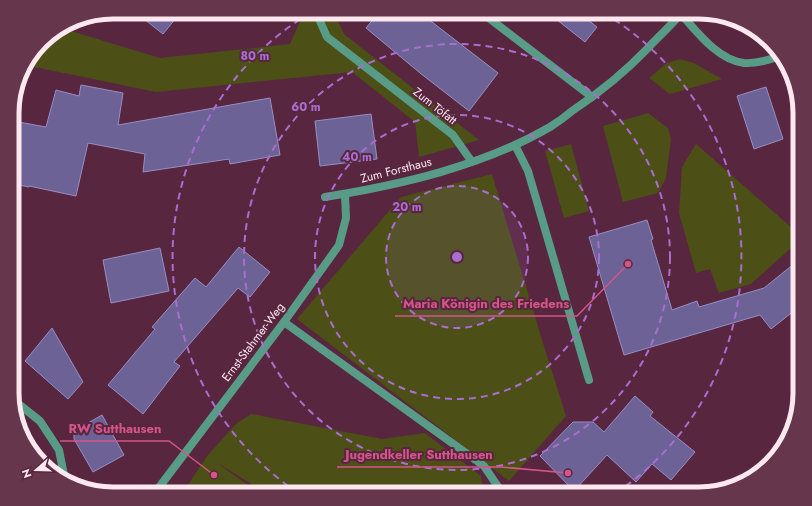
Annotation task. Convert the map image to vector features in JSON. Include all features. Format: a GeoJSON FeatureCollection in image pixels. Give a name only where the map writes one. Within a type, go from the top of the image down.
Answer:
{"type":"FeatureCollection","features":[{"type":"Feature","properties":{"kind":"street","name":"Zum Töfatt"},"geometry":{"type":"LineString","coordinates":[[319,19],[327,37],[453,135],[472,162]]}},
{"type":"Feature","properties":{"kind":"street"},"geometry":{"type":"LineString","coordinates":[[490,19],[592,97]]}},
{"type":"Feature","properties":{"kind":"street"},"geometry":{"type":"LineString","coordinates":[[472,162],[515,145],[550,127],[592,97],[629,67],[676,19]]}},
{"type":"Feature","properties":{"kind":"street"},"geometry":{"type":"LineString","coordinates":[[687,19],[705,42],[725,56],[744,63],[764,61],[775,58]]}},
{"type":"Feature","properties":{"kind":"street"},"geometry":{"type":"LineString","coordinates":[[515,145],[528,171],[589,380]]}},
{"type":"Feature","properties":{"kind":"street","name":"Zum Forsthaus"},"geometry":{"type":"LineString","coordinates":[[325,197],[404,182],[472,162]]}},
{"type":"Feature","properties":{"kind":"street","name":"Ernst-Stahmer-Weg"},"geometry":{"type":"LineString","coordinates":[[159,487],[284,322],[339,245],[346,218],[345,194]]}},
{"type":"Feature","properties":{"kind":"street"},"geometry":{"type":"LineString","coordinates":[[284,322],[484,466],[498,487]]}},
{"type":"Feature","properties":{"kind":"street"},"geometry":{"type":"LineString","coordinates":[[20,405],[40,421],[59,450],[64,472]]}},
{"type":"Feature","properties":{"kind":"shaded area"},"geometry":{"type":"Polygon","coordinates":[[[301,19],[337,19],[344,34],[479,140],[419,157],[415,122],[352,72],[156,92],[32,66],[42,51],[51,42],[69,30],[160,58],[290,44],[301,19]]]}},
{"type":"Feature","properties":{"kind":"shaded area"},"geometry":{"type":"Polygon","coordinates":[[[680,59],[694,63],[722,79],[670,94],[649,78],[667,63],[680,59]]]}},
{"type":"Feature","properties":{"kind":"shaded area"},"geometry":{"type":"Polygon","coordinates":[[[648,113],[668,128],[671,139],[666,178],[658,193],[623,202],[603,126],[648,113]]]}},
{"type":"Feature","properties":{"kind":"shaded area"},"geometry":{"type":"Polygon","coordinates":[[[571,144],[589,211],[564,218],[545,151],[571,144]]]}},
{"type":"Feature","properties":{"kind":"shaded area"},"geometry":{"type":"Polygon","coordinates":[[[696,144],[793,229],[793,246],[751,284],[719,293],[710,269],[696,273],[679,213],[682,167],[696,144]]]}},
{"type":"Feature","properties":{"kind":"shaded area"},"geometry":{"type":"Polygon","coordinates":[[[492,174],[566,416],[509,481],[297,319],[401,197],[492,174]]]}},
{"type":"Feature","properties":{"kind":"shaded area"},"geometry":{"type":"Polygon","coordinates":[[[251,414],[382,439],[425,433],[481,476],[483,487],[256,487],[216,462],[250,487],[187,487],[207,456],[237,423],[251,414]]]}},
{"type":"Feature","properties":{"kind":"building"},"geometry":{"type":"Polygon","coordinates":[[[144,19],[175,19],[163,34],[144,19]]]}},
{"type":"Feature","properties":{"kind":"building"},"geometry":{"type":"Polygon","coordinates":[[[373,19],[428,19],[498,73],[469,111],[366,28],[373,19]]]}},
{"type":"Feature","properties":{"kind":"building"},"geometry":{"type":"Polygon","coordinates":[[[556,19],[587,19],[597,27],[585,42],[556,19]]]}},
{"type":"Feature","properties":{"kind":"building"},"geometry":{"type":"Polygon","coordinates":[[[81,85],[123,93],[118,125],[270,98],[280,155],[230,164],[229,159],[143,172],[145,154],[88,143],[76,196],[19,185],[19,122],[46,127],[56,90],[79,96],[81,85]]]}},
{"type":"Feature","properties":{"kind":"building"},"geometry":{"type":"Polygon","coordinates":[[[766,87],[783,139],[754,149],[737,96],[766,87]]]}},
{"type":"Feature","properties":{"kind":"building"},"geometry":{"type":"Polygon","coordinates":[[[371,114],[377,159],[320,166],[315,121],[371,114]]]}},
{"type":"Feature","properties":{"kind":"building"},"geometry":{"type":"Polygon","coordinates":[[[647,220],[653,239],[651,240],[672,310],[697,301],[699,307],[764,288],[793,265],[793,312],[771,329],[760,315],[624,355],[589,237],[647,220]]]}},
{"type":"Feature","properties":{"kind":"building"},"geometry":{"type":"Polygon","coordinates":[[[239,247],[270,272],[250,297],[238,288],[174,362],[180,366],[143,414],[108,385],[155,329],[152,327],[195,278],[206,287],[239,247]]]}},
{"type":"Feature","properties":{"kind":"building"},"geometry":{"type":"Polygon","coordinates":[[[160,248],[169,291],[111,303],[103,260],[160,248]]]}},
{"type":"Feature","properties":{"kind":"building"},"geometry":{"type":"Polygon","coordinates":[[[52,328],[83,382],[68,399],[25,361],[52,328]]]}},
{"type":"Feature","properties":{"kind":"building"},"geometry":{"type":"Polygon","coordinates":[[[635,396],[653,412],[650,416],[695,452],[671,480],[652,464],[636,482],[607,455],[578,487],[570,487],[540,456],[573,422],[593,422],[604,432],[635,396]]]}},
{"type":"Feature","properties":{"kind":"building"},"geometry":{"type":"Polygon","coordinates":[[[102,415],[124,455],[93,472],[74,439],[74,431],[102,415]]]}},
{"type":"Feature","properties":{"kind":"place","name":"Maria Königin des Friedens"},"geometry":{"type":"Point","coordinates":[628,264]}},
{"type":"Feature","properties":{"kind":"place","name":"Jugendkeller Sutthausen"},"geometry":{"type":"Point","coordinates":[568,473]}},
{"type":"Feature","properties":{"kind":"place","name":"RW Sutthausen"},"geometry":{"type":"Point","coordinates":[214,475]}}]}
